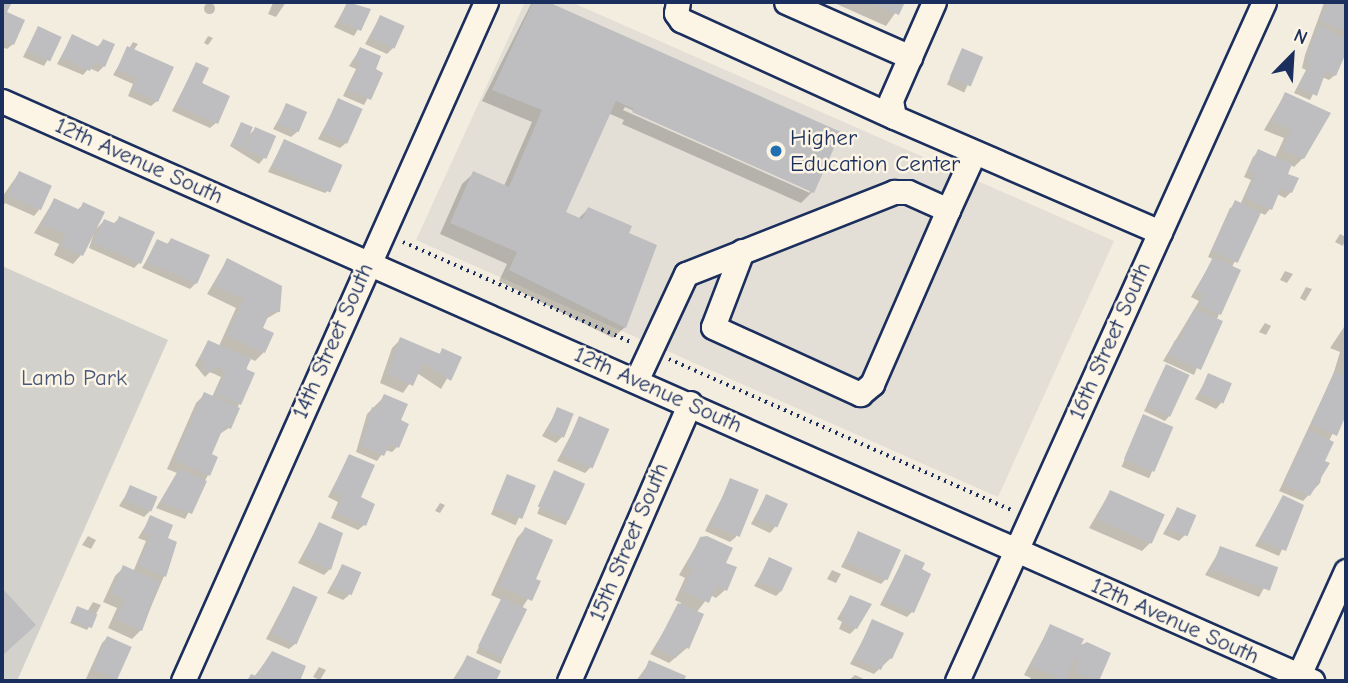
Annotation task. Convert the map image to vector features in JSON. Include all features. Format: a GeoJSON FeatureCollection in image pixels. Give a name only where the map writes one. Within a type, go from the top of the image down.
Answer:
{"type":"FeatureCollection","features":[{"type":"Feature","properties":{"kind":"street","name":"14th Street South"},"geometry":{"type":"LineString","coordinates":[[183,681],[486,2]]}},
{"type":"Feature","properties":{"kind":"street"},"geometry":{"type":"LineString","coordinates":[[786,2],[910,57]]}},
{"type":"Feature","properties":{"kind":"street"},"geometry":{"type":"LineString","coordinates":[[894,117],[891,100],[934,2]]}},
{"type":"Feature","properties":{"kind":"street","name":"16th Street South"},"geometry":{"type":"LineString","coordinates":[[957,681],[1264,2]]}},
{"type":"Feature","properties":{"kind":"street"},"geometry":{"type":"LineString","coordinates":[[680,11],[894,117],[1160,232]]}},
{"type":"Feature","properties":{"kind":"street","name":"12th Avenue South"},"geometry":{"type":"LineString","coordinates":[[2,101],[690,403],[1015,551],[1306,678]]}},
{"type":"Feature","properties":{"kind":"street"},"geometry":{"type":"LineString","coordinates":[[742,251],[713,327],[860,394],[872,384],[974,153]]}},
{"type":"Feature","properties":{"kind":"street"},"geometry":{"type":"LineString","coordinates":[[636,381],[681,279],[742,251],[894,192],[908,192],[948,210]]}},
{"type":"Feature","properties":{"kind":"street","name":"15th Street South"},"geometry":{"type":"LineString","coordinates":[[569,681],[690,403]]}},
{"type":"Feature","properties":{"kind":"street"},"geometry":{"type":"LineString","coordinates":[[1306,678],[1346,571]]}},
{"type":"Feature","properties":{"kind":"path"},"geometry":{"type":"LineString","coordinates":[[382,233],[1030,519]]}},
{"type":"Feature","properties":{"kind":"shaded area"},"geometry":{"type":"Polygon","coordinates":[[[525,2],[571,2],[1114,241],[998,497],[416,240],[525,2]]]}},
{"type":"Feature","properties":{"kind":"green space","name":"Lamb Park"},"geometry":{"type":"Polygon","coordinates":[[[2,266],[168,340],[17,681],[2,681],[2,266]]]}},
{"type":"Feature","properties":{"kind":"building"},"geometry":{"type":"Polygon","coordinates":[[[2,2],[12,2],[7,12],[25,20],[14,45],[2,39],[2,2]]]}},
{"type":"Feature","properties":{"kind":"building"},"geometry":{"type":"Polygon","coordinates":[[[347,2],[371,9],[361,31],[339,21],[347,2]]]}},
{"type":"Feature","properties":{"kind":"building","name":"Higher Education Center"},"geometry":{"type":"Polygon","coordinates":[[[533,2],[548,2],[841,132],[814,193],[632,112],[634,109],[616,101],[566,212],[582,219],[588,207],[632,226],[629,233],[657,245],[626,328],[509,270],[517,252],[450,223],[473,171],[509,187],[542,110],[492,90],[533,2]]]}},
{"type":"Feature","properties":{"kind":"building"},"geometry":{"type":"Polygon","coordinates":[[[868,2],[905,2],[899,15],[868,2]]]}},
{"type":"Feature","properties":{"kind":"building"},"geometry":{"type":"Polygon","coordinates":[[[1328,2],[1346,2],[1346,32],[1320,20],[1328,2]]]}},
{"type":"Feature","properties":{"kind":"building"},"geometry":{"type":"Polygon","coordinates":[[[380,15],[405,26],[394,49],[370,38],[380,15]]]}},
{"type":"Feature","properties":{"kind":"building"},"geometry":{"type":"Polygon","coordinates":[[[1320,25],[1346,39],[1346,53],[1336,76],[1326,71],[1317,96],[1298,87],[1311,64],[1307,63],[1310,48],[1320,25]]]}},
{"type":"Feature","properties":{"kind":"building"},"geometry":{"type":"Polygon","coordinates":[[[38,26],[62,37],[50,61],[27,50],[38,26]]]}},
{"type":"Feature","properties":{"kind":"building"},"geometry":{"type":"Polygon","coordinates":[[[72,34],[99,47],[103,39],[115,44],[105,67],[94,62],[90,71],[61,58],[72,34]]]}},
{"type":"Feature","properties":{"kind":"building"},"geometry":{"type":"Polygon","coordinates":[[[127,46],[174,67],[158,102],[132,90],[137,78],[117,69],[127,46]]]}},
{"type":"Feature","properties":{"kind":"building"},"geometry":{"type":"Polygon","coordinates":[[[360,47],[381,56],[376,69],[383,73],[371,100],[348,90],[360,63],[354,60],[360,47]]]}},
{"type":"Feature","properties":{"kind":"building"},"geometry":{"type":"Polygon","coordinates":[[[962,48],[983,57],[971,86],[949,77],[962,48]]]}},
{"type":"Feature","properties":{"kind":"building"},"geometry":{"type":"Polygon","coordinates":[[[196,62],[209,68],[202,83],[230,96],[218,124],[176,105],[196,62]]]}},
{"type":"Feature","properties":{"kind":"building"},"geometry":{"type":"Polygon","coordinates":[[[1285,92],[1331,113],[1304,159],[1282,150],[1291,130],[1272,121],[1285,92]]]}},
{"type":"Feature","properties":{"kind":"building"},"geometry":{"type":"Polygon","coordinates":[[[338,98],[363,109],[347,144],[323,133],[338,98]]]}},
{"type":"Feature","properties":{"kind":"building"},"geometry":{"type":"Polygon","coordinates":[[[286,103],[307,112],[299,132],[277,123],[286,103]]]}},
{"type":"Feature","properties":{"kind":"building"},"geometry":{"type":"Polygon","coordinates":[[[241,122],[253,127],[244,149],[232,144],[241,122]]]}},
{"type":"Feature","properties":{"kind":"building"},"geometry":{"type":"Polygon","coordinates":[[[255,127],[276,136],[266,159],[245,150],[255,127]]]}},
{"type":"Feature","properties":{"kind":"building"},"geometry":{"type":"Polygon","coordinates":[[[284,139],[342,165],[330,192],[272,166],[284,139]]]}},
{"type":"Feature","properties":{"kind":"building"},"geometry":{"type":"Polygon","coordinates":[[[1258,149],[1292,164],[1288,174],[1299,178],[1292,193],[1281,188],[1272,210],[1245,198],[1255,174],[1248,171],[1258,149]]]}},
{"type":"Feature","properties":{"kind":"building"},"geometry":{"type":"Polygon","coordinates":[[[19,171],[52,186],[41,210],[8,196],[19,171]]]}},
{"type":"Feature","properties":{"kind":"building"},"geometry":{"type":"Polygon","coordinates":[[[54,198],[80,210],[83,202],[105,212],[83,256],[61,246],[66,235],[42,225],[54,198]]]}},
{"type":"Feature","properties":{"kind":"building"},"geometry":{"type":"Polygon","coordinates":[[[1235,200],[1261,212],[1238,263],[1211,251],[1235,200]]]}},
{"type":"Feature","properties":{"kind":"building"},"geometry":{"type":"Polygon","coordinates":[[[119,216],[155,232],[141,264],[93,243],[104,219],[116,224],[119,216]]]}},
{"type":"Feature","properties":{"kind":"building"},"geometry":{"type":"Polygon","coordinates":[[[171,238],[210,255],[197,284],[146,262],[157,239],[168,244],[171,238]]]}},
{"type":"Feature","properties":{"kind":"building"},"geometry":{"type":"Polygon","coordinates":[[[1213,257],[1241,270],[1221,315],[1199,305],[1203,295],[1196,291],[1213,257]]]}},
{"type":"Feature","properties":{"kind":"building"},"geometry":{"type":"Polygon","coordinates":[[[227,258],[282,286],[280,312],[270,312],[263,328],[274,333],[265,353],[227,336],[244,299],[214,286],[227,258]]]}},
{"type":"Feature","properties":{"kind":"building"},"geometry":{"type":"Polygon","coordinates":[[[1194,309],[1223,321],[1201,370],[1168,355],[1175,340],[1179,342],[1194,309]]]}},
{"type":"Feature","properties":{"kind":"building"},"geometry":{"type":"Polygon","coordinates":[[[400,337],[440,354],[442,348],[462,357],[451,381],[423,363],[413,386],[388,374],[400,337]]]}},
{"type":"Feature","properties":{"kind":"building"},"geometry":{"type":"Polygon","coordinates":[[[208,340],[251,359],[246,369],[255,373],[241,405],[215,394],[226,371],[215,366],[212,373],[203,369],[206,362],[199,359],[208,340]]]}},
{"type":"Feature","properties":{"kind":"building"},"geometry":{"type":"Polygon","coordinates":[[[1166,364],[1190,375],[1170,417],[1147,406],[1166,364]]]}},
{"type":"Feature","properties":{"kind":"building"},"geometry":{"type":"Polygon","coordinates":[[[1334,372],[1346,377],[1346,415],[1337,436],[1311,424],[1334,372]]]}},
{"type":"Feature","properties":{"kind":"building"},"geometry":{"type":"Polygon","coordinates":[[[1208,373],[1232,383],[1223,403],[1199,393],[1208,373]]]}},
{"type":"Feature","properties":{"kind":"building"},"geometry":{"type":"Polygon","coordinates":[[[204,392],[240,408],[231,429],[224,426],[212,454],[218,457],[210,476],[174,460],[204,392]]]}},
{"type":"Feature","properties":{"kind":"building"},"geometry":{"type":"Polygon","coordinates":[[[384,394],[408,404],[401,420],[409,424],[399,448],[390,444],[384,456],[361,446],[372,407],[377,409],[384,394]]]}},
{"type":"Feature","properties":{"kind":"building"},"geometry":{"type":"Polygon","coordinates":[[[557,407],[574,414],[564,438],[547,431],[557,407]]]}},
{"type":"Feature","properties":{"kind":"building"},"geometry":{"type":"Polygon","coordinates":[[[1143,414],[1173,427],[1154,472],[1124,459],[1143,414]]]}},
{"type":"Feature","properties":{"kind":"building"},"geometry":{"type":"Polygon","coordinates":[[[579,416],[609,429],[593,468],[562,456],[579,416]]]}},
{"type":"Feature","properties":{"kind":"building"},"geometry":{"type":"Polygon","coordinates":[[[1308,430],[1334,442],[1325,461],[1330,463],[1310,496],[1284,485],[1308,430]]]}},
{"type":"Feature","properties":{"kind":"building"},"geometry":{"type":"Polygon","coordinates":[[[349,454],[375,465],[361,497],[375,504],[366,526],[335,512],[343,496],[332,491],[349,454]]]}},
{"type":"Feature","properties":{"kind":"building"},"geometry":{"type":"Polygon","coordinates":[[[179,469],[207,481],[192,514],[160,502],[179,469]]]}},
{"type":"Feature","properties":{"kind":"building"},"geometry":{"type":"Polygon","coordinates":[[[554,470],[585,484],[569,520],[538,507],[554,470]]]}},
{"type":"Feature","properties":{"kind":"building"},"geometry":{"type":"Polygon","coordinates":[[[507,474],[536,486],[522,519],[494,507],[507,474]]]}},
{"type":"Feature","properties":{"kind":"building"},"geometry":{"type":"Polygon","coordinates":[[[730,478],[759,490],[740,537],[711,525],[730,478]]]}},
{"type":"Feature","properties":{"kind":"building"},"geometry":{"type":"Polygon","coordinates":[[[130,485],[158,497],[151,511],[124,500],[130,485]]]}},
{"type":"Feature","properties":{"kind":"building"},"geometry":{"type":"Polygon","coordinates":[[[1110,490],[1165,514],[1152,544],[1097,519],[1110,490]]]}},
{"type":"Feature","properties":{"kind":"building"},"geometry":{"type":"Polygon","coordinates":[[[766,494],[788,504],[777,528],[755,518],[766,494]]]}},
{"type":"Feature","properties":{"kind":"building"},"geometry":{"type":"Polygon","coordinates":[[[1283,495],[1304,505],[1286,551],[1259,540],[1283,495]]]}},
{"type":"Feature","properties":{"kind":"building"},"geometry":{"type":"Polygon","coordinates":[[[1177,507],[1196,515],[1187,536],[1168,528],[1177,507]]]}},
{"type":"Feature","properties":{"kind":"building"},"geometry":{"type":"Polygon","coordinates":[[[150,515],[173,525],[168,538],[177,542],[166,577],[138,565],[151,535],[143,532],[150,515]]]}},
{"type":"Feature","properties":{"kind":"building"},"geometry":{"type":"Polygon","coordinates":[[[319,522],[343,533],[331,570],[303,557],[319,522]]]}},
{"type":"Feature","properties":{"kind":"building"},"geometry":{"type":"Polygon","coordinates":[[[525,527],[553,540],[536,579],[541,581],[532,601],[499,586],[525,527]]]}},
{"type":"Feature","properties":{"kind":"building"},"geometry":{"type":"Polygon","coordinates":[[[858,531],[901,550],[888,580],[845,561],[858,531]]]}},
{"type":"Feature","properties":{"kind":"building"},"geometry":{"type":"Polygon","coordinates":[[[707,536],[733,548],[726,563],[737,567],[727,591],[716,586],[709,603],[682,591],[693,569],[687,566],[700,537],[707,536]]]}},
{"type":"Feature","properties":{"kind":"building"},"geometry":{"type":"Polygon","coordinates":[[[1220,546],[1278,567],[1270,591],[1211,569],[1220,546]]]}},
{"type":"Feature","properties":{"kind":"building"},"geometry":{"type":"Polygon","coordinates":[[[905,554],[925,563],[922,569],[931,574],[914,613],[884,600],[905,554]]]}},
{"type":"Feature","properties":{"kind":"building"},"geometry":{"type":"Polygon","coordinates":[[[769,557],[793,568],[782,592],[758,581],[769,557]]]}},
{"type":"Feature","properties":{"kind":"building"},"geometry":{"type":"Polygon","coordinates":[[[342,564],[361,572],[352,595],[332,587],[342,564]]]}},
{"type":"Feature","properties":{"kind":"building"},"geometry":{"type":"Polygon","coordinates":[[[123,565],[160,582],[142,631],[116,619],[125,599],[111,593],[123,565]]]}},
{"type":"Feature","properties":{"kind":"building"},"geometry":{"type":"Polygon","coordinates":[[[293,586],[318,597],[297,644],[272,634],[293,586]]]}},
{"type":"Feature","properties":{"kind":"building"},"geometry":{"type":"Polygon","coordinates":[[[3,589],[36,625],[2,656],[2,591],[3,589]]]}},
{"type":"Feature","properties":{"kind":"building"},"geometry":{"type":"Polygon","coordinates":[[[850,595],[872,604],[857,629],[843,623],[846,616],[841,614],[850,595]]]}},
{"type":"Feature","properties":{"kind":"building"},"geometry":{"type":"Polygon","coordinates":[[[502,597],[527,609],[503,659],[478,646],[502,597]]]}},
{"type":"Feature","properties":{"kind":"building"},"geometry":{"type":"Polygon","coordinates":[[[678,603],[704,614],[689,649],[682,646],[676,658],[655,648],[678,603]]]}},
{"type":"Feature","properties":{"kind":"building"},"geometry":{"type":"Polygon","coordinates":[[[77,606],[97,614],[92,628],[71,620],[77,606]]]}},
{"type":"Feature","properties":{"kind":"building"},"geometry":{"type":"Polygon","coordinates":[[[872,619],[904,633],[892,659],[887,657],[881,670],[855,658],[872,619]]]}},
{"type":"Feature","properties":{"kind":"building"},"geometry":{"type":"Polygon","coordinates":[[[1050,624],[1084,639],[1081,645],[1087,642],[1111,653],[1099,681],[1074,672],[1079,659],[1075,658],[1065,681],[1031,666],[1050,624]]]}},
{"type":"Feature","properties":{"kind":"building"},"geometry":{"type":"Polygon","coordinates":[[[107,636],[132,647],[117,680],[92,669],[107,636]]]}},
{"type":"Feature","properties":{"kind":"building"},"geometry":{"type":"Polygon","coordinates":[[[272,651],[306,666],[300,681],[291,677],[289,681],[247,681],[251,674],[256,676],[272,651]]]}},
{"type":"Feature","properties":{"kind":"building"},"geometry":{"type":"Polygon","coordinates":[[[467,655],[501,671],[496,681],[455,681],[467,655]]]}},
{"type":"Feature","properties":{"kind":"building"},"geometry":{"type":"Polygon","coordinates":[[[649,660],[686,676],[684,681],[640,681],[649,660]]]}},
{"type":"Feature","properties":{"kind":"place","name":"Higher Education Center"},"geometry":{"type":"Point","coordinates":[776,151]}}]}
